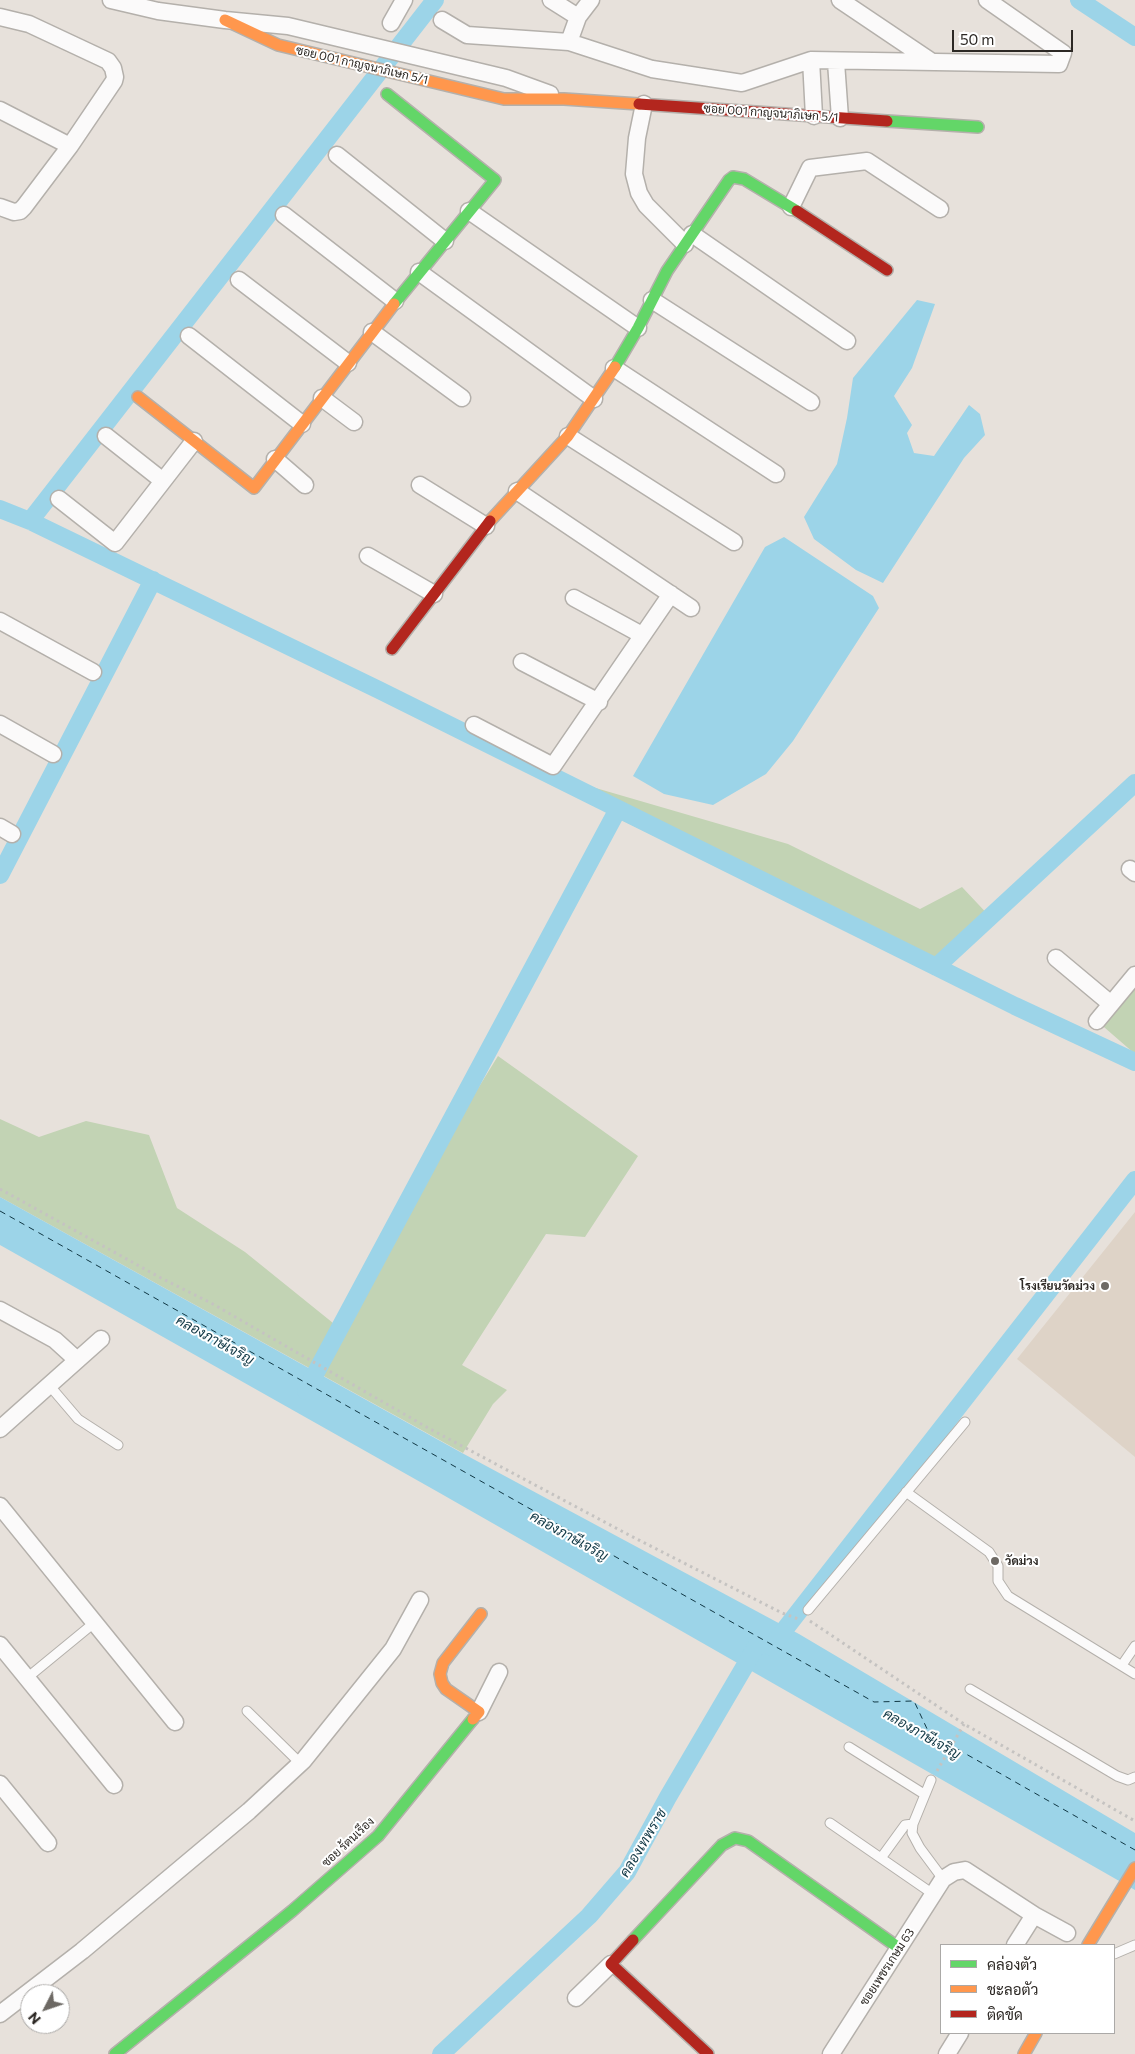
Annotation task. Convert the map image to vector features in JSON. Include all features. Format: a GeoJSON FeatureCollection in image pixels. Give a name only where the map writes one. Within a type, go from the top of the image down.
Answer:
{"type":"FeatureCollection","features":[{"type":"Feature","properties":{"kind":"street","name":"ซอย 001 กาญจนาภิเษก 5/1"},"geometry":{"type":"LineString","coordinates":[[111,0],[159,5],[225,20],[288,26],[506,78],[564,99]]}},
{"type":"Feature","properties":{"kind":"street"},"geometry":{"type":"LineString","coordinates":[[391,23],[404,0]]}},
{"type":"Feature","properties":{"kind":"street"},"geometry":{"type":"LineString","coordinates":[[551,0],[578,17]]}},
{"type":"Feature","properties":{"kind":"street"},"geometry":{"type":"LineString","coordinates":[[569,42],[578,17],[591,0]]}},
{"type":"Feature","properties":{"kind":"street"},"geometry":{"type":"LineString","coordinates":[[840,0],[932,62]]}},
{"type":"Feature","properties":{"kind":"street"},"geometry":{"type":"LineString","coordinates":[[442,20],[467,35],[569,42],[652,69],[742,83],[810,60],[836,62],[1059,64],[1063,53],[987,0]]}},
{"type":"Feature","properties":{"kind":"street"},"geometry":{"type":"LineString","coordinates":[[0,17],[29,24],[108,62],[113,68],[114,81],[70,146],[20,211],[14,212],[0,207]]}},
{"type":"Feature","properties":{"kind":"street","name":"ซอย 001 กาญจนาภิเษก 5/1"},"geometry":{"type":"LineString","coordinates":[[225,20],[278,45],[504,99],[564,99],[978,127]]}},
{"type":"Feature","properties":{"kind":"street"},"geometry":{"type":"LineString","coordinates":[[810,60],[814,116]]}},
{"type":"Feature","properties":{"kind":"street"},"geometry":{"type":"LineString","coordinates":[[836,62],[840,118]]}},
{"type":"Feature","properties":{"kind":"street"},"geometry":{"type":"LineString","coordinates":[[138,396],[254,488],[395,301],[495,180],[387,94]]}},
{"type":"Feature","properties":{"kind":"street"},"geometry":{"type":"LineString","coordinates":[[644,104],[634,174],[639,193],[646,205],[688,239],[847,341]]}},
{"type":"Feature","properties":{"kind":"street"},"geometry":{"type":"LineString","coordinates":[[0,110],[70,146]]}},
{"type":"Feature","properties":{"kind":"street"},"geometry":{"type":"LineString","coordinates":[[336,155],[445,241]]}},
{"type":"Feature","properties":{"kind":"street"},"geometry":{"type":"LineString","coordinates":[[791,207],[810,168],[867,161],[940,209]]}},
{"type":"Feature","properties":{"kind":"street"},"geometry":{"type":"LineString","coordinates":[[392,649],[486,526],[568,436],[594,399],[638,328],[667,271],[729,180],[733,177],[744,179],[791,207],[887,270]]}},
{"type":"Feature","properties":{"kind":"street"},"geometry":{"type":"LineString","coordinates":[[469,211],[638,328]]}},
{"type":"Feature","properties":{"kind":"street"},"geometry":{"type":"LineString","coordinates":[[284,214],[395,301]]}},
{"type":"Feature","properties":{"kind":"street"},"geometry":{"type":"LineString","coordinates":[[419,272],[594,399]]}},
{"type":"Feature","properties":{"kind":"street"},"geometry":{"type":"LineString","coordinates":[[239,280],[348,363]]}},
{"type":"Feature","properties":{"kind":"street"},"geometry":{"type":"LineString","coordinates":[[652,300],[812,402]]}},
{"type":"Feature","properties":{"kind":"street"},"geometry":{"type":"LineString","coordinates":[[372,332],[462,398]]}},
{"type":"Feature","properties":{"kind":"street"},"geometry":{"type":"LineString","coordinates":[[189,336],[302,424]]}},
{"type":"Feature","properties":{"kind":"street"},"geometry":{"type":"LineString","coordinates":[[614,368],[776,474]]}},
{"type":"Feature","properties":{"kind":"street"},"geometry":{"type":"LineString","coordinates":[[322,398],[354,422]]}},
{"type":"Feature","properties":{"kind":"street"},"geometry":{"type":"LineString","coordinates":[[106,436],[163,481]]}},
{"type":"Feature","properties":{"kind":"street"},"geometry":{"type":"LineString","coordinates":[[568,436],[734,542]]}},
{"type":"Feature","properties":{"kind":"street"},"geometry":{"type":"LineString","coordinates":[[60,498],[116,543],[194,441]]}},
{"type":"Feature","properties":{"kind":"street"},"geometry":{"type":"LineString","coordinates":[[275,459],[306,485]]}},
{"type":"Feature","properties":{"kind":"street"},"geometry":{"type":"LineString","coordinates":[[420,485],[486,526]]}},
{"type":"Feature","properties":{"kind":"street"},"geometry":{"type":"LineString","coordinates":[[517,491],[691,608]]}},
{"type":"Feature","properties":{"kind":"street"},"geometry":{"type":"LineString","coordinates":[[368,556],[434,594]]}},
{"type":"Feature","properties":{"kind":"street"},"geometry":{"type":"LineString","coordinates":[[474,725],[553,766],[671,594]]}},
{"type":"Feature","properties":{"kind":"street"},"geometry":{"type":"LineString","coordinates":[[574,598],[642,635]]}},
{"type":"Feature","properties":{"kind":"street"},"geometry":{"type":"LineString","coordinates":[[0,621],[93,672]]}},
{"type":"Feature","properties":{"kind":"street"},"geometry":{"type":"LineString","coordinates":[[522,662],[598,702]]}},
{"type":"Feature","properties":{"kind":"street"},"geometry":{"type":"LineString","coordinates":[[0,724],[53,754]]}},
{"type":"Feature","properties":{"kind":"street"},"geometry":{"type":"LineString","coordinates":[[1056,958],[1111,1004]]}},
{"type":"Feature","properties":{"kind":"street"},"geometry":{"type":"LineString","coordinates":[[1097,1021],[1135,975]]}},
{"type":"Feature","properties":{"kind":"street"},"geometry":{"type":"LineString","coordinates":[[0,1310],[55,1340],[76,1360]]}},
{"type":"Feature","properties":{"kind":"street"},"geometry":{"type":"LineString","coordinates":[[0,1429],[101,1339]]}},
{"type":"Feature","properties":{"kind":"street"},"geometry":{"type":"LineString","coordinates":[[0,1506],[174,1722]]}},
{"type":"Feature","properties":{"kind":"street"},"geometry":{"type":"LineString","coordinates":[[0,2014],[82,1951],[249,1811],[300,1763],[393,1649],[420,1600]]}},
{"type":"Feature","properties":{"kind":"street"},"geometry":{"type":"LineString","coordinates":[[481,1614],[443,1663],[440,1674],[442,1683],[446,1689],[469,1707],[479,1712],[500,1672]]}},
{"type":"Feature","properties":{"kind":"street"},"geometry":{"type":"LineString","coordinates":[[0,1645],[114,1785]]}},
{"type":"Feature","properties":{"kind":"street","name":"ซอย ร้ตนเรึอง"},"geometry":{"type":"LineString","coordinates":[[116,2054],[292,1911],[378,1836],[479,1712]]}},
{"type":"Feature","properties":{"kind":"street"},"geometry":{"type":"LineString","coordinates":[[0,1784],[48,1843]]}},
{"type":"Feature","properties":{"kind":"street"},"geometry":{"type":"LineString","coordinates":[[576,1998],[611,1964],[722,1845],[735,1838],[748,1841],[899,1948]]}},
{"type":"Feature","properties":{"kind":"street"},"geometry":{"type":"LineString","coordinates":[[1089,1944],[1135,1868]]}},
{"type":"Feature","properties":{"kind":"street"},"geometry":{"type":"LineString","coordinates":[[943,1879],[954,1872],[965,1870],[1034,1915],[1067,1933]]}},
{"type":"Feature","properties":{"kind":"street","name":"ซอยเพชรเกษม 63"},"geometry":{"type":"LineString","coordinates":[[831,2054],[943,1879]]}},
{"type":"Feature","properties":{"kind":"street"},"geometry":{"type":"LineString","coordinates":[[1016,1944],[1034,1915]]}},
{"type":"Feature","properties":{"kind":"street"},"geometry":{"type":"LineString","coordinates":[[611,1964],[708,2054]]}},
{"type":"Feature","properties":{"kind":"street"},"geometry":{"type":"LineString","coordinates":[[947,2054],[959,2034]]}},
{"type":"Feature","properties":{"kind":"street"},"geometry":{"type":"LineString","coordinates":[[1024,2054],[1035,2034]]}},
{"type":"Feature","properties":{"kind":"lane"},"geometry":{"type":"LineString","coordinates":[[49,1385],[78,1419],[118,1445]]}},
{"type":"Feature","properties":{"kind":"lane"},"geometry":{"type":"LineString","coordinates":[[808,1610],[965,1422]]}},
{"type":"Feature","properties":{"kind":"lane"},"geometry":{"type":"LineString","coordinates":[[906,1492],[989,1552],[998,1566],[998,1581],[1008,1596],[1135,1674]]}},
{"type":"Feature","properties":{"kind":"lane"},"geometry":{"type":"LineString","coordinates":[[26,1678],[94,1623]]}},
{"type":"Feature","properties":{"kind":"lane"},"geometry":{"type":"LineString","coordinates":[[1122,1665],[1135,1646]]}},
{"type":"Feature","properties":{"kind":"lane"},"geometry":{"type":"LineString","coordinates":[[970,1689],[1117,1776],[1128,1780],[1135,1777]]}},
{"type":"Feature","properties":{"kind":"lane"},"geometry":{"type":"LineString","coordinates":[[247,1711],[300,1763]]}},
{"type":"Feature","properties":{"kind":"lane"},"geometry":{"type":"LineString","coordinates":[[849,1747],[924,1794]]}},
{"type":"Feature","properties":{"kind":"lane"},"geometry":{"type":"LineString","coordinates":[[932,1780],[924,1794],[913,1824],[914,1839],[943,1879]]}},
{"type":"Feature","properties":{"kind":"lane"},"geometry":{"type":"LineString","coordinates":[[830,1823],[933,1894]]}},
{"type":"Feature","properties":{"kind":"lane"},"geometry":{"type":"LineString","coordinates":[[880,1858],[905,1825],[913,1824]]}},
{"type":"Feature","properties":{"kind":"lane"},"geometry":{"type":"LineString","coordinates":[[1115,1954],[1135,1945]]}},
{"type":"Feature","properties":{"kind":"path"},"geometry":{"type":"LineString","coordinates":[[0,1189],[161,1278],[211,1303],[430,1429],[629,1535],[782,1613],[800,1620],[809,1620],[964,1724],[1135,1821]]}},
{"type":"Feature","properties":{"kind":"path"},"geometry":{"type":"LineString","coordinates":[[932,1780],[964,1724]]}},
{"type":"Feature","properties":{"kind":"shaded area","name":"โรงเรียนวัดม่วง"},"geometry":{"type":"Polygon","coordinates":[[[1135,1212],[1135,1457],[1017,1359],[1135,1212]]]}},
{"type":"Feature","properties":{"kind":"green space"},"geometry":{"type":"Polygon","coordinates":[[[582,784],[788,844],[920,909],[962,887],[994,921],[938,972],[619,819],[582,784]]]}},
{"type":"Feature","properties":{"kind":"green space"},"geometry":{"type":"Polygon","coordinates":[[[1135,974],[1135,1054],[1097,1021],[1135,974]]]}},
{"type":"Feature","properties":{"kind":"green space"},"geometry":{"type":"Polygon","coordinates":[[[498,1056],[638,1156],[585,1237],[546,1234],[462,1365],[507,1390],[493,1404],[463,1453],[0,1197],[0,1119],[39,1137],[86,1121],[149,1135],[177,1208],[245,1252],[333,1323],[498,1056]]]}},
{"type":"Feature","properties":{"kind":"water"},"geometry":{"type":"Polygon","coordinates":[[[917,300],[935,304],[912,368],[894,396],[912,425],[907,433],[914,453],[934,456],[969,405],[980,414],[985,435],[964,458],[883,583],[856,570],[814,539],[804,517],[837,464],[853,378],[917,300]]]}},
{"type":"Feature","properties":{"kind":"water"},"geometry":{"type":"Polygon","coordinates":[[[784,537],[873,596],[879,608],[793,741],[766,774],[713,805],[664,794],[633,776],[765,547],[784,537]]]}},
{"type":"Feature","properties":{"kind":"water","name":"คลองภาษีเจริญ"},"geometry":{"type":"Polygon","coordinates":[[[0,1197],[462,1453],[799,1634],[1135,1833],[1135,1890],[438,1492],[0,1245],[0,1197]]]}},
{"type":"Feature","properties":{"kind":"waterway"},"geometry":{"type":"LineString","coordinates":[[30,521],[435,0]]}},
{"type":"Feature","properties":{"kind":"waterway"},"geometry":{"type":"LineString","coordinates":[[1079,0],[1135,37]]}},
{"type":"Feature","properties":{"kind":"waterway"},"geometry":{"type":"LineString","coordinates":[[0,509],[30,521],[379,690],[1015,1006],[1135,1062]]}},
{"type":"Feature","properties":{"kind":"waterway"},"geometry":{"type":"LineString","coordinates":[[0,875],[153,580]]}},
{"type":"Feature","properties":{"kind":"waterway"},"geometry":{"type":"LineString","coordinates":[[936,967],[1135,783]]}},
{"type":"Feature","properties":{"kind":"waterway"},"geometry":{"type":"LineString","coordinates":[[306,1391],[618,809]]}},
{"type":"Feature","properties":{"kind":"waterway"},"geometry":{"type":"LineString","coordinates":[[771,1647],[1135,1180]]}},
{"type":"Feature","properties":{"kind":"waterway","name":"คลองเทพราช"},"geometry":{"type":"LineString","coordinates":[[441,2054],[589,1916],[627,1872],[668,1797],[756,1647]]}},
{"type":"Feature","properties":{"kind":"ferry route"},"geometry":{"type":"LineString","coordinates":[[0,1211],[874,1702],[914,1701],[929,1733],[1135,1850]]}},
{"type":"Feature","properties":{"kind":"traffic: fast"},"geometry":{"type":"LineString","coordinates":[[387,94],[495,180],[394,304]]}},
{"type":"Feature","properties":{"kind":"traffic: fast"},"geometry":{"type":"LineString","coordinates":[[887,121],[978,127]]}},
{"type":"Feature","properties":{"kind":"traffic: fast"},"geometry":{"type":"LineString","coordinates":[[615,367],[638,328],[667,271],[729,180],[733,177],[744,179],[797,211]]}},
{"type":"Feature","properties":{"kind":"traffic: fast"},"geometry":{"type":"LineString","coordinates":[[115,2054],[292,1911],[378,1836],[473,1719]]}},
{"type":"Feature","properties":{"kind":"traffic: fast"},"geometry":{"type":"LineString","coordinates":[[633,1940],[722,1845],[735,1838],[748,1841],[899,1948]]}},
{"type":"Feature","properties":{"kind":"traffic: slow"},"geometry":{"type":"LineString","coordinates":[[225,20],[278,45],[504,99],[564,99],[639,104]]}},
{"type":"Feature","properties":{"kind":"traffic: slow"},"geometry":{"type":"LineString","coordinates":[[138,397],[254,488],[394,304]]}},
{"type":"Feature","properties":{"kind":"traffic: slow"},"geometry":{"type":"LineString","coordinates":[[490,521],[568,436],[615,367]]}},
{"type":"Feature","properties":{"kind":"traffic: slow"},"geometry":{"type":"LineString","coordinates":[[473,1719],[479,1712],[446,1689],[440,1674],[443,1663],[481,1614]]}},
{"type":"Feature","properties":{"kind":"traffic: slow"},"geometry":{"type":"LineString","coordinates":[[1089,1944],[1135,1868]]}},
{"type":"Feature","properties":{"kind":"traffic: slow"},"geometry":{"type":"LineString","coordinates":[[1024,2054],[1035,2034]]}},
{"type":"Feature","properties":{"kind":"traffic: jam"},"geometry":{"type":"LineString","coordinates":[[639,104],[887,121]]}},
{"type":"Feature","properties":{"kind":"traffic: jam"},"geometry":{"type":"LineString","coordinates":[[797,211],[887,270]]}},
{"type":"Feature","properties":{"kind":"traffic: jam"},"geometry":{"type":"LineString","coordinates":[[392,649],[490,521]]}},
{"type":"Feature","properties":{"kind":"traffic: jam"},"geometry":{"type":"LineString","coordinates":[[633,1940],[611,1964],[708,2054]]}},
{"type":"Feature","properties":{"kind":"place","name":"โรงเรียนวัดม่วง"},"geometry":{"type":"Point","coordinates":[1105,1286]}},
{"type":"Feature","properties":{"kind":"place","name":"วัดม่วง"},"geometry":{"type":"Point","coordinates":[995,1561]}}]}
